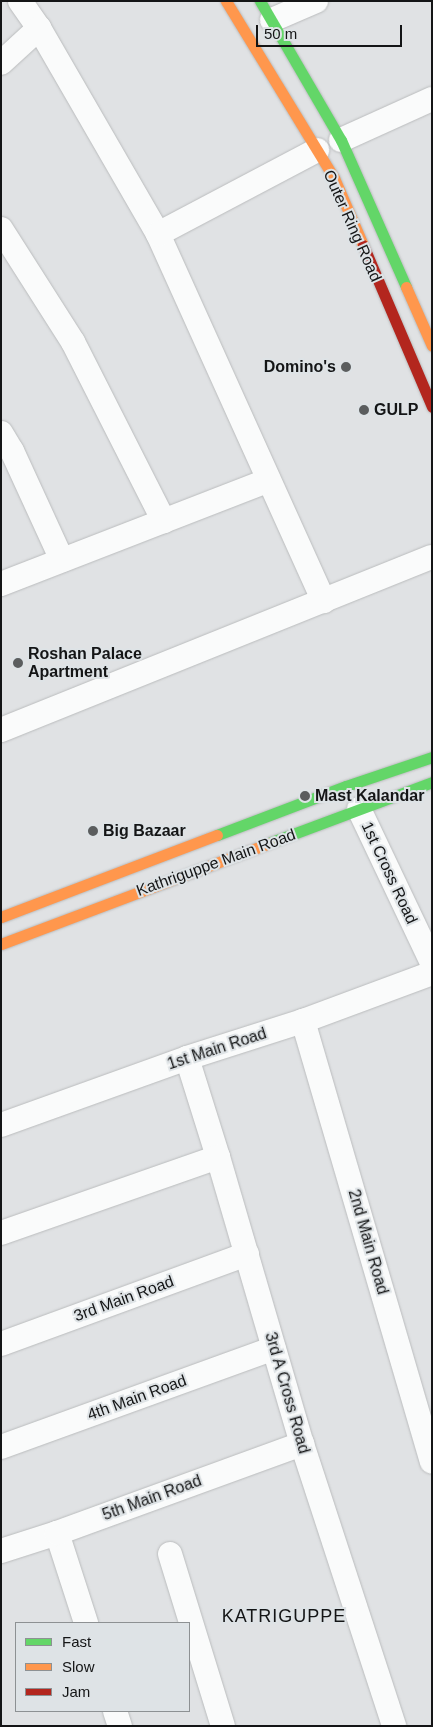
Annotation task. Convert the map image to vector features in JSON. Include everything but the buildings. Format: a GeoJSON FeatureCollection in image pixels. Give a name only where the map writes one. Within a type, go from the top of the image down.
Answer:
{"type":"FeatureCollection","features":[{"type":"Feature","properties":{"kind":"main road","name":"Outer Ring Road"},"geometry":{"type":"LineString","coordinates":[[226,1],[334,178],[432,407]]}},
{"type":"Feature","properties":{"kind":"main road","name":"Outer Ring Road"},"geometry":{"type":"LineString","coordinates":[[266,11],[342,140],[427,320],[432,346]]}},
{"type":"Feature","properties":{"kind":"main road","name":"Kathriguppe Main Road"},"geometry":{"type":"LineString","coordinates":[[1,917],[346,786],[432,757]]}},
{"type":"Feature","properties":{"kind":"main road","name":"Kathriguppe Main Road"},"geometry":{"type":"LineString","coordinates":[[1,944],[432,782]]}},
{"type":"Feature","properties":{"kind":"street"},"geometry":{"type":"LineString","coordinates":[[20,1],[39,28],[158,234],[324,601]]}},
{"type":"Feature","properties":{"kind":"street"},"geometry":{"type":"LineString","coordinates":[[266,11],[316,1]]}},
{"type":"Feature","properties":{"kind":"street"},"geometry":{"type":"LineString","coordinates":[[1,63],[39,28]]}},
{"type":"Feature","properties":{"kind":"street"},"geometry":{"type":"LineString","coordinates":[[342,140],[432,99]]}},
{"type":"Feature","properties":{"kind":"street"},"geometry":{"type":"LineString","coordinates":[[158,234],[317,150]]}},
{"type":"Feature","properties":{"kind":"street"},"geometry":{"type":"LineString","coordinates":[[1,229],[73,342],[164,521]]}},
{"type":"Feature","properties":{"kind":"street"},"geometry":{"type":"LineString","coordinates":[[5,449],[62,560]]}},
{"type":"Feature","properties":{"kind":"street"},"geometry":{"type":"LineString","coordinates":[[1,584],[269,480]]}},
{"type":"Feature","properties":{"kind":"street"},"geometry":{"type":"LineString","coordinates":[[1,730],[432,557]]}},
{"type":"Feature","properties":{"kind":"street","name":"1st Cross Road"},"geometry":{"type":"LineString","coordinates":[[358,810],[432,963]]}},
{"type":"Feature","properties":{"kind":"street","name":"1st Main Road"},"geometry":{"type":"LineString","coordinates":[[1,1125],[187,1058],[304,1022],[432,973]]}},
{"type":"Feature","properties":{"kind":"street","name":"2nd Main Road"},"geometry":{"type":"LineString","coordinates":[[304,1022],[432,1462]]}},
{"type":"Feature","properties":{"kind":"street","name":"3rd A Cross Road"},"geometry":{"type":"LineString","coordinates":[[187,1058],[247,1254],[302,1444],[394,1726]]}},
{"type":"Feature","properties":{"kind":"street"},"geometry":{"type":"LineString","coordinates":[[1,1233],[218,1157]]}},
{"type":"Feature","properties":{"kind":"street","name":"3rd Main Road"},"geometry":{"type":"LineString","coordinates":[[1,1344],[247,1254]]}},
{"type":"Feature","properties":{"kind":"street","name":"4th Main Road"},"geometry":{"type":"LineString","coordinates":[[1,1447],[274,1348]]}},
{"type":"Feature","properties":{"kind":"street","name":"5th Main Road"},"geometry":{"type":"LineString","coordinates":[[1,1551],[57,1533],[302,1444]]}},
{"type":"Feature","properties":{"kind":"street"},"geometry":{"type":"LineString","coordinates":[[57,1533],[86,1622]]}},
{"type":"Feature","properties":{"kind":"street"},"geometry":{"type":"LineString","coordinates":[[170,1554],[223,1726]]}},
{"type":"Feature","properties":{"kind":"street"},"geometry":{"type":"LineString","coordinates":[[115,1712],[120,1726]]}},
{"type":"Feature","properties":{"kind":"traffic: fast"},"geometry":{"type":"LineString","coordinates":[[260,1],[341,140],[406,287]]}},
{"type":"Feature","properties":{"kind":"traffic: fast"},"geometry":{"type":"LineString","coordinates":[[217,835],[346,786],[432,757]]}},
{"type":"Feature","properties":{"kind":"traffic: fast"},"geometry":{"type":"LineString","coordinates":[[269,843],[432,782]]}},
{"type":"Feature","properties":{"kind":"traffic: slow"},"geometry":{"type":"LineString","coordinates":[[226,1],[334,178],[363,245]]}},
{"type":"Feature","properties":{"kind":"traffic: slow"},"geometry":{"type":"LineString","coordinates":[[406,287],[432,346]]}},
{"type":"Feature","properties":{"kind":"traffic: slow"},"geometry":{"type":"LineString","coordinates":[[1,917],[217,835]]}},
{"type":"Feature","properties":{"kind":"traffic: slow"},"geometry":{"type":"LineString","coordinates":[[1,944],[269,843]]}},
{"type":"Feature","properties":{"kind":"traffic: jam"},"geometry":{"type":"LineString","coordinates":[[363,245],[432,407]]}},
{"type":"Feature","properties":{"kind":"place","name":"Domino's"},"geometry":{"type":"Point","coordinates":[346,367]}},
{"type":"Feature","properties":{"kind":"place","name":"GULP"},"geometry":{"type":"Point","coordinates":[364,410]}},
{"type":"Feature","properties":{"kind":"place","name":"Roshan Palace Apartment"},"geometry":{"type":"Point","coordinates":[18,663]}},
{"type":"Feature","properties":{"kind":"place","name":"Mast Kalandar"},"geometry":{"type":"Point","coordinates":[305,796]}},
{"type":"Feature","properties":{"kind":"place","name":"Big Bazaar"},"geometry":{"type":"Point","coordinates":[93,831]}},
{"type":"Feature","properties":{"kind":"district","name":"KATRIGUPPE"},"geometry":{"type":"Point","coordinates":[284,1616]}}]}
